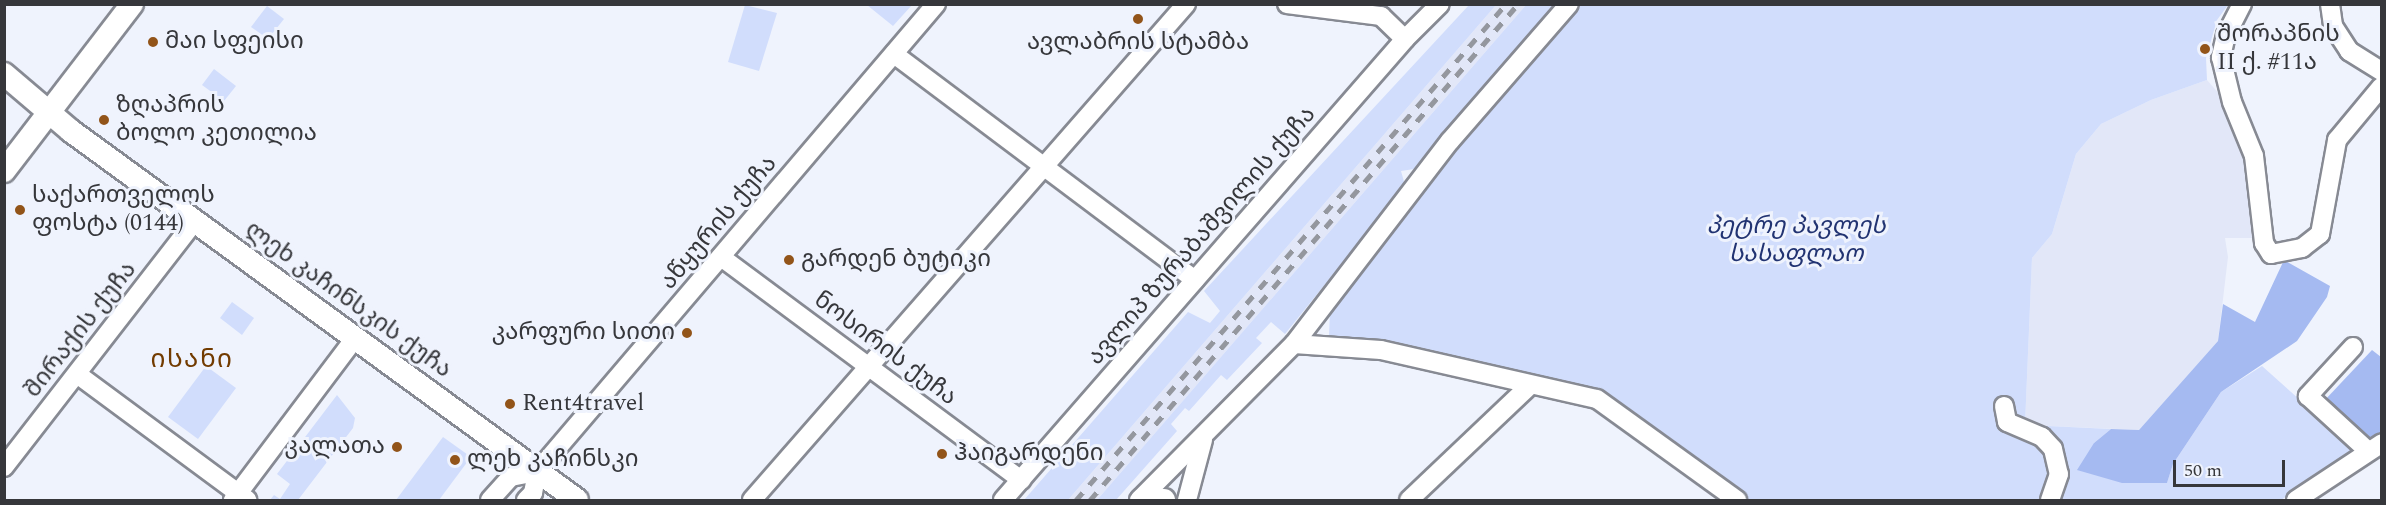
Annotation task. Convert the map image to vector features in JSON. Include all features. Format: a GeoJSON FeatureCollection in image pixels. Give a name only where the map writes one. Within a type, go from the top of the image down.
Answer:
{"type":"FeatureCollection","features":[{"type":"Feature","properties":{"kind":"main road"},"geometry":{"type":"LineString","coordinates":[[4,171],[132,4]]}},
{"type":"Feature","properties":{"kind":"main road","name":"ლეხ კაჩინსკის ქუჩა"},"geometry":{"type":"LineString","coordinates":[[4,74],[50,112],[195,221],[577,501]]}},
{"type":"Feature","properties":{"kind":"main road"},"geometry":{"type":"LineString","coordinates":[[1141,501],[1164,501]]}},
{"type":"Feature","properties":{"kind":"street","name":"აწყურის ქუჩა"},"geometry":{"type":"LineString","coordinates":[[526,501],[533,493],[537,472],[936,4]]}},
{"type":"Feature","properties":{"kind":"street"},"geometry":{"type":"LineString","coordinates":[[752,501],[1186,4]]}},
{"type":"Feature","properties":{"kind":"street"},"geometry":{"type":"LineString","coordinates":[[1287,4],[1381,16],[1405,39]]}},
{"type":"Feature","properties":{"kind":"street","name":"ავლიპ ზურაბაშვილის ქუჩა"},"geometry":{"type":"LineString","coordinates":[[1003,501],[1405,39],[1440,4]]}},
{"type":"Feature","properties":{"kind":"street"},"geometry":{"type":"LineString","coordinates":[[1141,501],[1174,462],[1204,438],[1294,344],[1450,141],[1569,4]]}},
{"type":"Feature","properties":{"kind":"street"},"geometry":{"type":"LineString","coordinates":[[2242,4],[2226,35],[2221,57],[2232,102],[2254,156],[2264,243],[2271,254],[2302,248],[2320,234],[2337,140],[2381,79],[2349,51],[2333,26],[2330,4]]}},
{"type":"Feature","properties":{"kind":"street"},"geometry":{"type":"LineString","coordinates":[[894,54],[1195,280]]}},
{"type":"Feature","properties":{"kind":"street","name":"შირაქის ქუჩა"},"geometry":{"type":"LineString","coordinates":[[4,467],[195,221]]}},
{"type":"Feature","properties":{"kind":"street","name":"ნოსირის ქუჩა"},"geometry":{"type":"LineString","coordinates":[[721,256],[1021,480]]}},
{"type":"Feature","properties":{"kind":"street"},"geometry":{"type":"LineString","coordinates":[[77,374],[240,498],[355,338]]}},
{"type":"Feature","properties":{"kind":"street"},"geometry":{"type":"LineString","coordinates":[[1294,344],[1381,350],[1530,386],[1597,399],[1611,406],[1737,501]]}},
{"type":"Feature","properties":{"kind":"street"},"geometry":{"type":"LineString","coordinates":[[2296,501],[2374,447],[2308,396],[2353,347]]}},
{"type":"Feature","properties":{"kind":"street"},"geometry":{"type":"LineString","coordinates":[[1409,501],[1530,386]]}},
{"type":"Feature","properties":{"kind":"street"},"geometry":{"type":"LineString","coordinates":[[2004,406],[2007,422],[2042,437],[2054,449],[2060,474],[2050,501]]}},
{"type":"Feature","properties":{"kind":"street"},"geometry":{"type":"LineString","coordinates":[[1187,501],[1204,438]]}},
{"type":"Feature","properties":{"kind":"street"},"geometry":{"type":"LineString","coordinates":[[490,501],[511,477],[537,472]]}},
{"type":"Feature","properties":{"kind":"shaded area"},"geometry":{"type":"Polygon","coordinates":[[[1496,5],[1526,5],[1097,500],[1068,500],[1496,5]]]}},
{"type":"Feature","properties":{"kind":"shaded area"},"geometry":{"type":"Polygon","coordinates":[[[2207,80],[2228,104],[2247,159],[2258,238],[2225,238],[2228,257],[2218,341],[2139,430],[2025,425],[2032,258],[2052,234],[2076,154],[2101,124],[2151,100],[2207,80]]]}},
{"type":"Feature","properties":{"kind":"shaded area"},"geometry":{"type":"Polygon","coordinates":[[[2284,260],[2330,286],[2327,297],[2297,341],[2221,392],[2173,464],[2167,483],[2122,483],[2077,470],[2094,443],[2111,429],[2139,430],[2218,341],[2223,304],[2255,322],[2284,260]]]}},
{"type":"Feature","properties":{"kind":"shaded area"},"geometry":{"type":"Polygon","coordinates":[[[2372,350],[2381,357],[2381,436],[2368,445],[2324,401],[2372,350]]]}},
{"type":"Feature","properties":{"kind":"green space"},"geometry":{"type":"Polygon","coordinates":[[[745,5],[777,13],[759,71],[728,62],[745,5]]]}},
{"type":"Feature","properties":{"kind":"green space"},"geometry":{"type":"Polygon","coordinates":[[[867,5],[912,5],[893,26],[867,5]]]}},
{"type":"Feature","properties":{"kind":"green space"},"geometry":{"type":"Polygon","coordinates":[[[1469,5],[1496,5],[1068,500],[1024,500],[1188,312],[1210,323],[1220,311],[1204,291],[1469,5]]]}},
{"type":"Feature","properties":{"kind":"green space"},"geometry":{"type":"Polygon","coordinates":[[[1526,5],[1554,5],[1428,154],[1414,169],[1401,171],[1405,185],[1285,334],[1271,322],[1256,338],[1262,343],[1227,380],[1221,375],[1189,411],[1185,408],[1171,424],[1177,431],[1116,500],[1097,500],[1526,5]]]}},
{"type":"Feature","properties":{"kind":"green space","name":"პეტრე პავლეს სასაფლაო"},"geometry":{"type":"Polygon","coordinates":[[[1576,5],[2228,5],[2217,20],[2206,58],[2207,80],[2151,100],[2101,124],[2076,154],[2052,234],[2032,258],[2025,425],[2111,429],[2094,443],[2167,483],[2173,464],[2221,392],[2262,366],[2356,450],[2281,500],[1746,500],[1610,398],[1336,343],[1329,335],[1330,312],[1501,89],[1576,5]]]}},
{"type":"Feature","properties":{"kind":"green space"},"geometry":{"type":"Polygon","coordinates":[[[267,6],[284,19],[268,39],[251,27],[267,6]]]}},
{"type":"Feature","properties":{"kind":"green space"},"geometry":{"type":"Polygon","coordinates":[[[214,69],[236,86],[224,101],[202,85],[214,69]]]}},
{"type":"Feature","properties":{"kind":"green space"},"geometry":{"type":"Polygon","coordinates":[[[232,302],[254,318],[242,335],[220,318],[232,302]]]}},
{"type":"Feature","properties":{"kind":"green space"},"geometry":{"type":"Polygon","coordinates":[[[206,366],[236,388],[198,439],[168,417],[206,366]]]}},
{"type":"Feature","properties":{"kind":"green space"},"geometry":{"type":"Polygon","coordinates":[[[337,395],[355,418],[353,428],[298,500],[270,500],[274,495],[280,499],[290,484],[277,474],[337,395]]]}},
{"type":"Feature","properties":{"kind":"green space"},"geometry":{"type":"Polygon","coordinates":[[[443,437],[471,457],[439,500],[396,500],[443,437]]]}},
{"type":"Feature","properties":{"kind":"railway"},"geometry":{"type":"LineString","coordinates":[[1076,500],[1506,4]]}},
{"type":"Feature","properties":{"kind":"railway"},"geometry":{"type":"LineString","coordinates":[[1090,500],[1518,4]]}},
{"type":"Feature","properties":{"kind":"place","name":"ავლაბრის სტამბა"},"geometry":{"type":"Point","coordinates":[1138,19]}},
{"type":"Feature","properties":{"kind":"place","name":"მაი სფეისი"},"geometry":{"type":"Point","coordinates":[153,42]}},
{"type":"Feature","properties":{"kind":"place","name":"შორაპნის II ქ. #11ა"},"geometry":{"type":"Point","coordinates":[2205,49]}},
{"type":"Feature","properties":{"kind":"place","name":"ზღაპრის ბოლო კეთილია"},"geometry":{"type":"Point","coordinates":[104,120]}},
{"type":"Feature","properties":{"kind":"place","name":"საქართველოს ფოსტა (0144)"},"geometry":{"type":"Point","coordinates":[20,210]}},
{"type":"Feature","properties":{"kind":"place","name":"გარდენ ბუტიკი"},"geometry":{"type":"Point","coordinates":[789,260]}},
{"type":"Feature","properties":{"kind":"place","name":"კარფური სითი"},"geometry":{"type":"Point","coordinates":[687,333]}},
{"type":"Feature","properties":{"kind":"place","name":"Rent4travel"},"geometry":{"type":"Point","coordinates":[510,404]}},
{"type":"Feature","properties":{"kind":"place","name":"კალათა"},"geometry":{"type":"Point","coordinates":[397,447]}},
{"type":"Feature","properties":{"kind":"place","name":"ჰაიგარდენი"},"geometry":{"type":"Point","coordinates":[942,454]}},
{"type":"Feature","properties":{"kind":"place","name":"ლეხ კაჩინსკი"},"geometry":{"type":"Point","coordinates":[455,460]}},
{"type":"Feature","properties":{"kind":"district","name":"ისანი"},"geometry":{"type":"Point","coordinates":[192,360]}}]}
